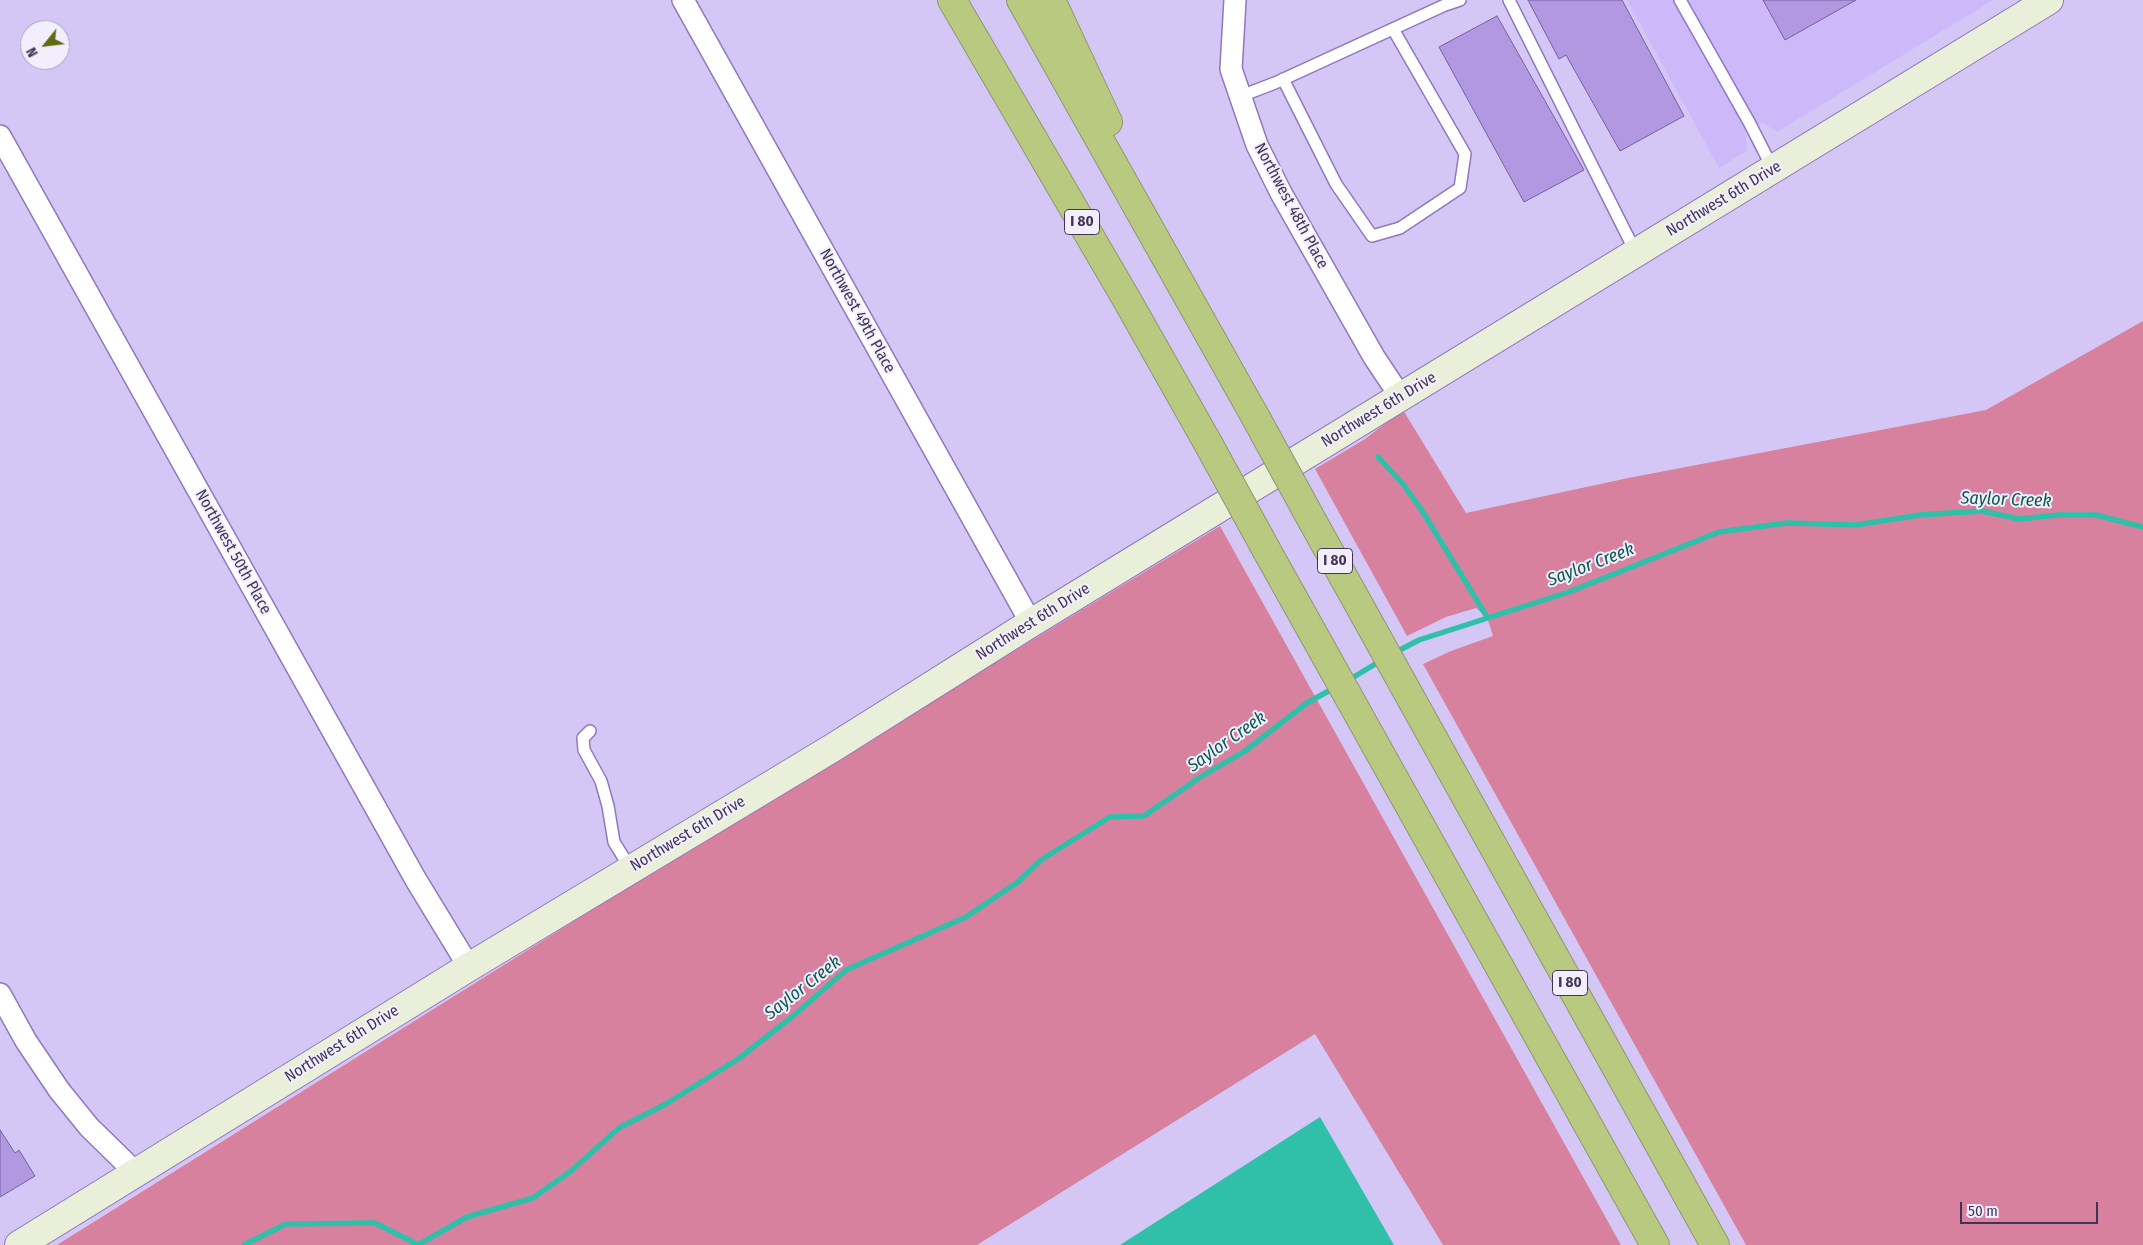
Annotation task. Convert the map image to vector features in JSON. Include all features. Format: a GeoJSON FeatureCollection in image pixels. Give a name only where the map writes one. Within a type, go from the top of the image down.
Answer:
{"type":"FeatureCollection","features":[{"type":"Feature","properties":{"kind":"highway"},"geometry":{"type":"LineString","coordinates":[[931,0],[989,96],[1127,300]]}},
{"type":"Feature","properties":{"kind":"highway","name":"I 80"},"geometry":{"type":"LineString","coordinates":[[952,0],[1127,300],[1209,445],[1655,1245]]}},
{"type":"Feature","properties":{"kind":"highway","name":"I 80"},"geometry":{"type":"LineString","coordinates":[[1021,0],[1716,1245]]}},
{"type":"Feature","properties":{"kind":"highway"},"geometry":{"type":"LineString","coordinates":[[1051,0],[1182,288]]}},
{"type":"Feature","properties":{"kind":"main road","name":"Northwest 6th Drive"},"geometry":{"type":"LineString","coordinates":[[19,1245],[469,966],[834,747],[1030,623],[2049,0]]}},
{"type":"Feature","properties":{"kind":"street","name":"Northwest 49th Place"},"geometry":{"type":"LineString","coordinates":[[683,0],[1030,623]]}},
{"type":"Feature","properties":{"kind":"street","name":"Northwest 48th Place"},"geometry":{"type":"LineString","coordinates":[[1234,0],[1231,69],[1257,145],[1281,193],[1374,357],[1400,396]]}},
{"type":"Feature","properties":{"kind":"street","name":"Northwest 50th Place"},"geometry":{"type":"LineString","coordinates":[[0,136],[416,880],[469,966]]}},
{"type":"Feature","properties":{"kind":"street"},"geometry":{"type":"LineString","coordinates":[[0,994],[26,1041],[59,1090],[89,1127],[135,1172]]}},
{"type":"Feature","properties":{"kind":"lane"},"geometry":{"type":"LineString","coordinates":[[1241,96],[1283,79],[1445,4],[1460,0]]}},
{"type":"Feature","properties":{"kind":"lane"},"geometry":{"type":"LineString","coordinates":[[1509,0],[1636,253]]}},
{"type":"Feature","properties":{"kind":"lane"},"geometry":{"type":"LineString","coordinates":[[1680,0],[1749,122],[1773,169]]}},
{"type":"Feature","properties":{"kind":"lane"},"geometry":{"type":"LineString","coordinates":[[1283,79],[1336,184],[1372,236],[1400,228],[1460,188],[1464,154],[1393,29]]}},
{"type":"Feature","properties":{"kind":"lane"},"geometry":{"type":"LineString","coordinates":[[590,731],[583,738],[584,750],[601,781],[608,806],[614,842],[630,868]]}},
{"type":"Feature","properties":{"kind":"shaded area"},"geometry":{"type":"Polygon","coordinates":[[[1627,0],[1993,0],[1777,132],[1763,123],[1745,133],[1748,150],[1719,168],[1627,0]]]}},
{"type":"Feature","properties":{"kind":"shaded area"},"geometry":{"type":"Polygon","coordinates":[[[2143,321],[2143,1245],[1746,1245],[1423,664],[1451,651],[1493,636],[1487,617],[1476,608],[1446,617],[1407,636],[1315,469],[1365,439],[1403,410],[1466,513],[1628,478],[1986,410],[2143,321]]]}},
{"type":"Feature","properties":{"kind":"shaded area"},"geometry":{"type":"Polygon","coordinates":[[[1220,526],[1621,1245],[1443,1245],[1315,1034],[977,1245],[57,1245],[697,844],[1220,526]]]}},
{"type":"Feature","properties":{"kind":"shaded area"},"geometry":{"type":"Polygon","coordinates":[[[1320,1117],[1394,1245],[1120,1245],[1320,1117]]]}},
{"type":"Feature","properties":{"kind":"building"},"geometry":{"type":"Polygon","coordinates":[[[1528,0],[1622,0],[1684,116],[1620,151],[1566,55],[1559,59],[1528,0]]]}},
{"type":"Feature","properties":{"kind":"building"},"geometry":{"type":"Polygon","coordinates":[[[1763,0],[1856,0],[1785,40],[1763,0]]]}},
{"type":"Feature","properties":{"kind":"building"},"geometry":{"type":"Polygon","coordinates":[[[1497,16],[1584,170],[1524,202],[1439,47],[1497,16]]]}},
{"type":"Feature","properties":{"kind":"building"},"geometry":{"type":"Polygon","coordinates":[[[0,1130],[15,1153],[19,1150],[35,1176],[0,1197],[0,1130]]]}},
{"type":"Feature","properties":{"kind":"waterway"},"geometry":{"type":"LineString","coordinates":[[1378,457],[1403,484],[1421,509],[1487,617]]}},
{"type":"Feature","properties":{"kind":"waterway","name":"Saylor Creek"},"geometry":{"type":"LineString","coordinates":[[1394,653],[1419,640],[1569,592],[1719,532],[1787,523],[1856,525],[1920,515],[1982,511],[2019,519],[2058,515],[2096,515],[2143,527]]}},
{"type":"Feature","properties":{"kind":"waterway","name":"Saylor Creek"},"geometry":{"type":"LineString","coordinates":[[1347,681],[1382,660]]}},
{"type":"Feature","properties":{"kind":"waterway","name":"Saylor Creek"},"geometry":{"type":"LineString","coordinates":[[418,1245],[467,1217],[533,1198],[571,1171],[619,1128],[666,1104],[738,1059],[792,1017],[846,970],[966,917],[1018,882],[1041,860],[1110,817],[1144,816],[1199,778],[1245,751],[1307,703],[1334,688]]}},
{"type":"Feature","properties":{"kind":"waterway"},"geometry":{"type":"LineString","coordinates":[[244,1245],[286,1224],[375,1223],[419,1245]]}}]}
